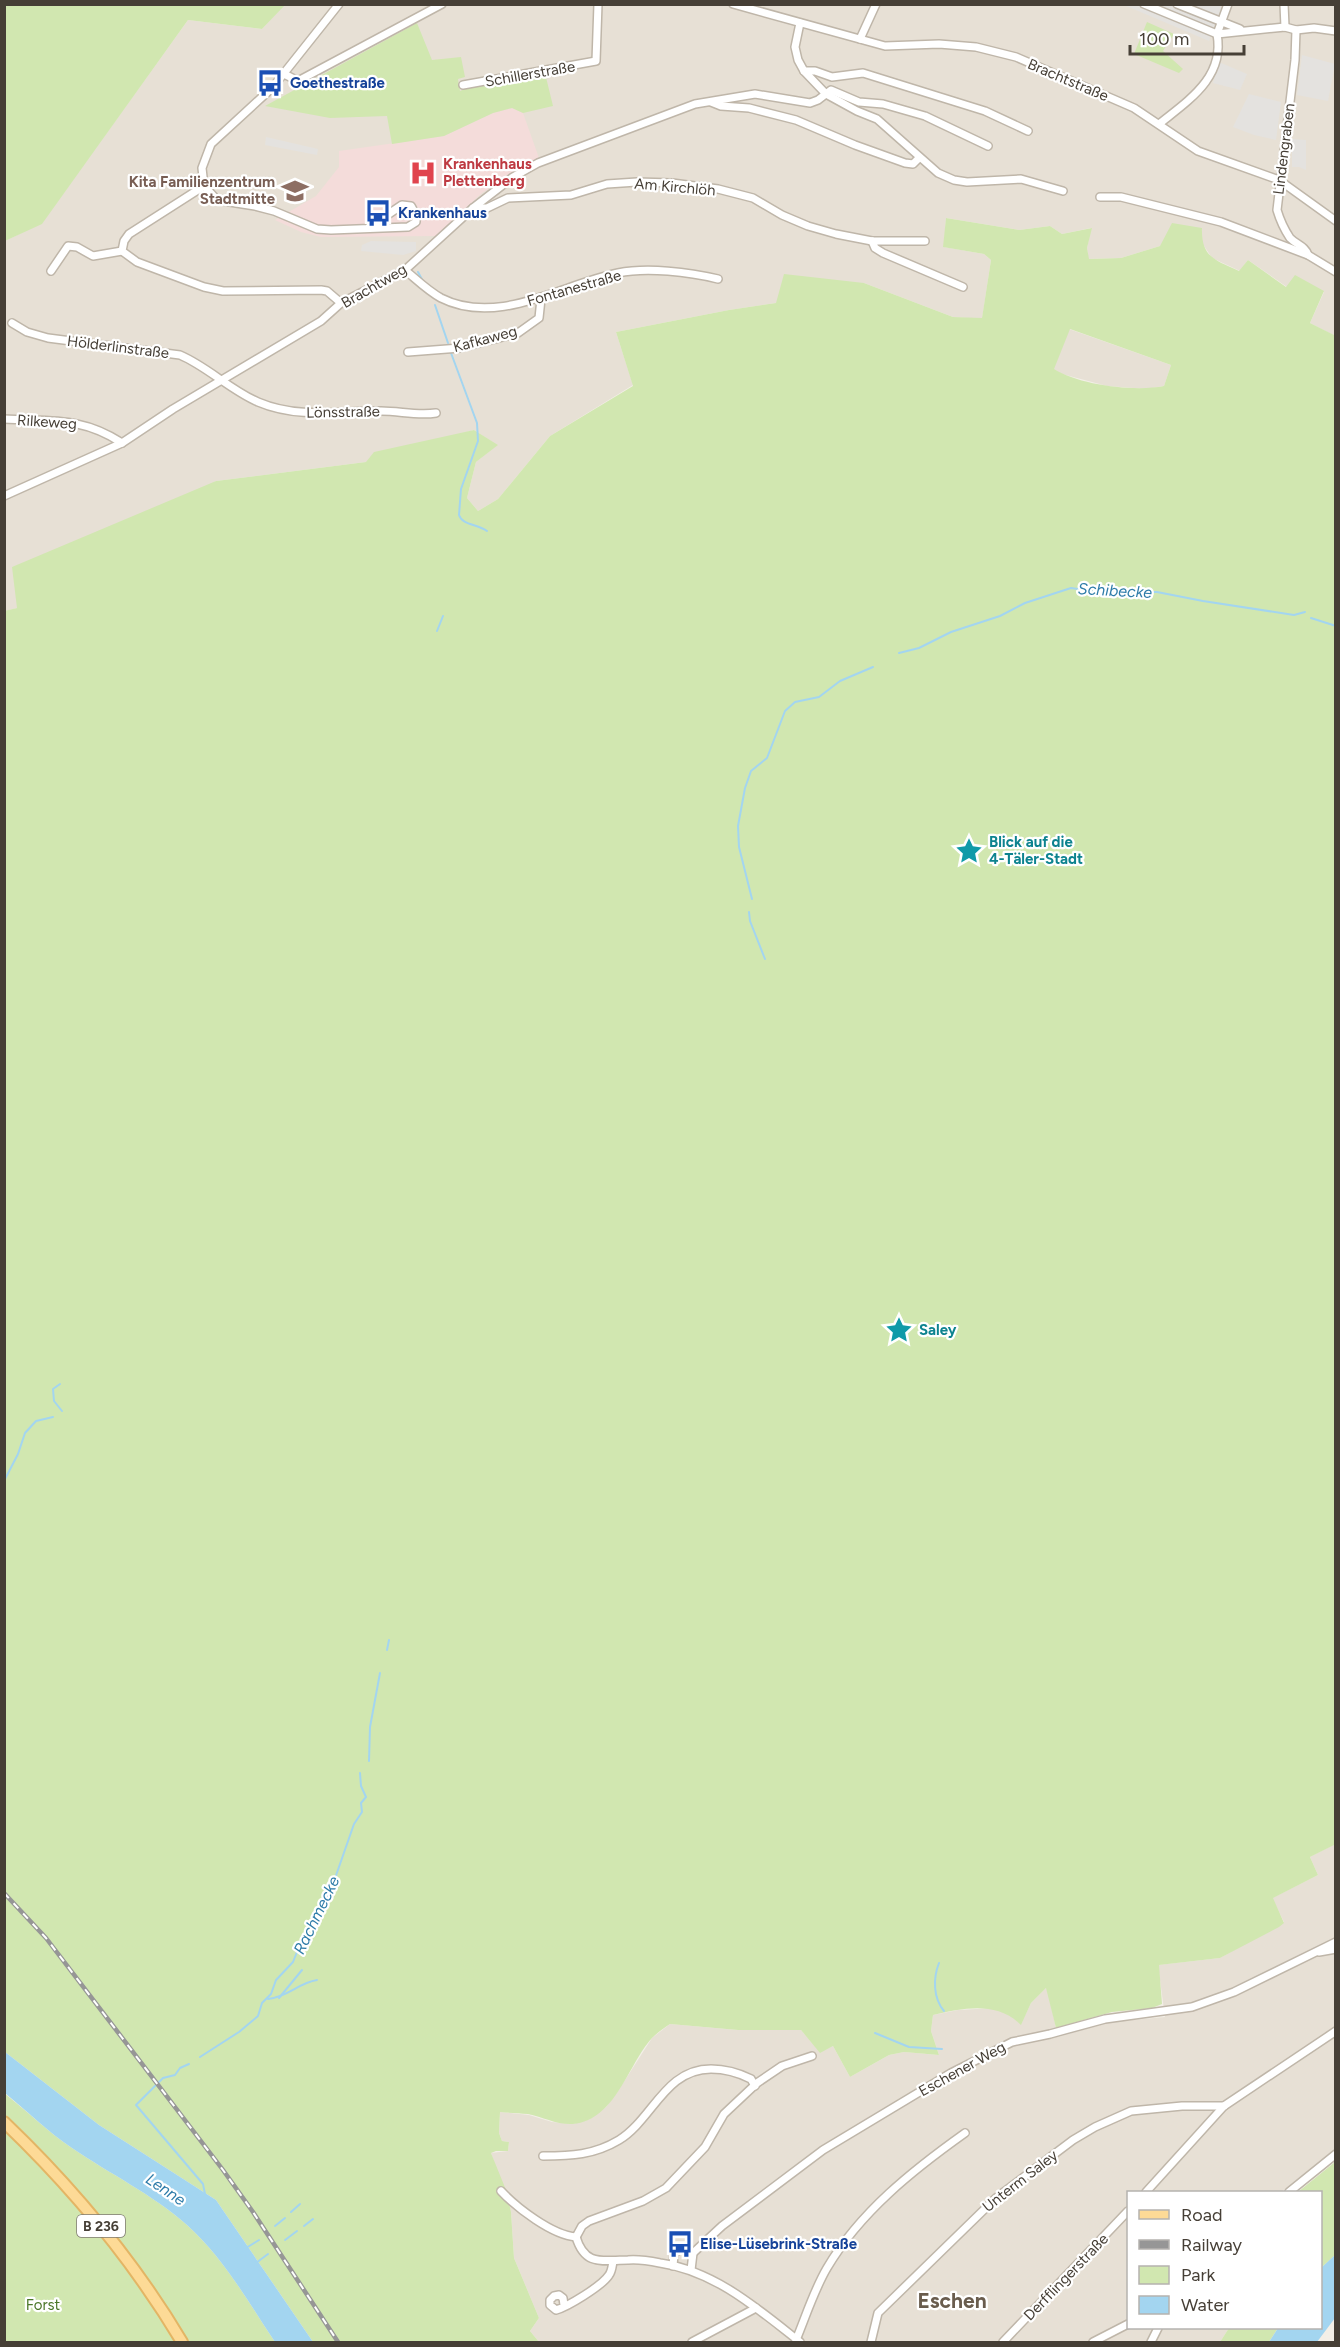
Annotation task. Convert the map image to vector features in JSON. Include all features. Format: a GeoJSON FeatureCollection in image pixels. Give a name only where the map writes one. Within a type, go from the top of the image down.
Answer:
{"type":"FeatureCollection","features":[{"type":"Feature","properties":{"kind":"main road","name":"B 236"},"geometry":{"type":"LineString","coordinates":[[4,2122],[48,2165],[110,2237],[161,2308],[182,2343]]}},
{"type":"Feature","properties":{"kind":"street"},"geometry":{"type":"LineString","coordinates":[[339,4],[262,99],[222,132],[212,144],[202,168],[204,186],[217,201],[274,211],[317,229],[408,228],[416,222],[416,215],[411,206],[402,205],[368,228]]}},
{"type":"Feature","properties":{"kind":"street"},"geometry":{"type":"LineString","coordinates":[[284,74],[297,81],[442,4]]}},
{"type":"Feature","properties":{"kind":"street","name":"Schillerstraße"},"geometry":{"type":"LineString","coordinates":[[464,85],[596,61],[598,4]]}},
{"type":"Feature","properties":{"kind":"street"},"geometry":{"type":"LineString","coordinates":[[733,4],[860,39],[876,4]]}},
{"type":"Feature","properties":{"kind":"street"},"geometry":{"type":"LineString","coordinates":[[1144,4],[1217,34],[1286,27],[1296,30],[1314,28],[1335,31]]}},
{"type":"Feature","properties":{"kind":"street"},"geometry":{"type":"LineString","coordinates":[[1177,4],[1242,30]]}},
{"type":"Feature","properties":{"kind":"street"},"geometry":{"type":"LineString","coordinates":[[1159,124],[1189,100],[1210,78],[1219,46],[1217,34],[1227,4]]}},
{"type":"Feature","properties":{"kind":"street"},"geometry":{"type":"LineString","coordinates":[[1284,4],[1286,27]]}},
{"type":"Feature","properties":{"kind":"street"},"geometry":{"type":"LineString","coordinates":[[800,23],[795,47],[804,71],[826,94],[857,111],[878,119],[938,173],[954,180],[967,182],[1020,179],[1063,191]]}},
{"type":"Feature","properties":{"kind":"street","name":"Lindengraben"},"geometry":{"type":"LineString","coordinates":[[1296,30],[1295,60],[1277,204],[1279,217],[1291,238],[1305,248],[1308,255]]}},
{"type":"Feature","properties":{"kind":"street","name":"Brachtstraße"},"geometry":{"type":"LineString","coordinates":[[860,39],[885,46],[939,44],[995,51],[1016,57],[1120,102],[1159,124],[1198,151],[1279,180],[1335,221]]}},
{"type":"Feature","properties":{"kind":"street"},"geometry":{"type":"LineString","coordinates":[[804,71],[815,71],[832,77],[863,73],[985,111],[1028,131]]}},
{"type":"Feature","properties":{"kind":"street"},"geometry":{"type":"LineString","coordinates":[[826,94],[831,90],[859,102],[883,104],[925,116],[988,146]]}},
{"type":"Feature","properties":{"kind":"street","name":"Brachtweg"},"geometry":{"type":"LineString","coordinates":[[4,496],[122,442],[321,321],[341,303],[405,270],[473,207],[513,177],[538,164],[695,104],[755,94],[810,103],[826,94]]}},
{"type":"Feature","properties":{"kind":"street","name":"Brachtweg"},"geometry":{"type":"LineString","coordinates":[[711,102],[722,106],[749,108],[795,120],[855,146],[905,163],[913,164],[919,158]]}},
{"type":"Feature","properties":{"kind":"street","name":"Am Kirchlöh"},"geometry":{"type":"LineString","coordinates":[[473,207],[487,208],[508,198],[525,195],[571,195],[607,184],[672,183],[718,189],[753,198],[782,215],[836,234],[872,241],[925,241]]}},
{"type":"Feature","properties":{"kind":"street"},"geometry":{"type":"LineString","coordinates":[[122,251],[124,241],[129,234],[204,186]]}},
{"type":"Feature","properties":{"kind":"street"},"geometry":{"type":"LineString","coordinates":[[1100,197],[1121,197],[1209,219],[1308,255],[1335,272]]}},
{"type":"Feature","properties":{"kind":"street","name":"Am Kirchlöh"},"geometry":{"type":"LineString","coordinates":[[872,241],[875,248],[883,253],[963,287]]}},
{"type":"Feature","properties":{"kind":"street"},"geometry":{"type":"LineString","coordinates":[[51,271],[68,246],[77,247],[93,256],[122,251],[137,262],[204,287],[223,291],[321,290],[327,291],[341,303]]}},
{"type":"Feature","properties":{"kind":"street","name":"Fontanestraße"},"geometry":{"type":"LineString","coordinates":[[405,270],[425,288],[460,306],[501,307],[541,299],[598,278],[622,272],[695,273],[718,279]]}},
{"type":"Feature","properties":{"kind":"street","name":"Kafkaweg"},"geometry":{"type":"LineString","coordinates":[[408,352],[460,348],[518,333],[539,318],[541,299]]}},
{"type":"Feature","properties":{"kind":"street","name":"Hölderlinstraße"},"geometry":{"type":"LineString","coordinates":[[12,323],[27,332],[48,338],[180,355],[196,362],[220,381]]}},
{"type":"Feature","properties":{"kind":"street","name":"Lönsstraße"},"geometry":{"type":"LineString","coordinates":[[220,381],[261,403],[300,413],[382,411],[420,415],[436,413]]}},
{"type":"Feature","properties":{"kind":"street","name":"Rilkeweg"},"geometry":{"type":"LineString","coordinates":[[4,419],[88,425],[122,442]]}},
{"type":"Feature","properties":{"kind":"street","name":"Eschener Weg"},"geometry":{"type":"LineString","coordinates":[[693,2253],[722,2226],[817,2154],[951,2073],[1012,2042],[1105,2019],[1192,2007],[1234,1992],[1335,1942]]}},
{"type":"Feature","properties":{"kind":"street"},"geometry":{"type":"LineString","coordinates":[[1317,1952],[1335,1949]]}},
{"type":"Feature","properties":{"kind":"street"},"geometry":{"type":"LineString","coordinates":[[1148,2191],[1224,2106],[1335,2031]]}},
{"type":"Feature","properties":{"kind":"street"},"geometry":{"type":"LineString","coordinates":[[812,2056],[783,2066],[754,2086],[724,2114],[705,2147],[666,2188],[643,2201],[589,2221],[582,2226],[576,2237],[578,2246],[585,2255],[596,2260],[674,2263],[726,2287],[798,2341],[817,2287],[827,2267],[863,2219],[910,2175],[965,2133]]}},
{"type":"Feature","properties":{"kind":"street"},"geometry":{"type":"LineString","coordinates":[[543,2156],[580,2155],[595,2152],[620,2139],[646,2116],[676,2079],[693,2071],[727,2070],[751,2079],[754,2086]]}},
{"type":"Feature","properties":{"kind":"street","name":"Unterm Saley"},"geometry":{"type":"LineString","coordinates":[[870,2343],[878,2313],[902,2289],[996,2198],[1073,2140],[1131,2111],[1195,2105],[1224,2106]]}},
{"type":"Feature","properties":{"kind":"street"},"geometry":{"type":"LineString","coordinates":[[1291,2191],[1335,2154]]}},
{"type":"Feature","properties":{"kind":"street"},"geometry":{"type":"LineString","coordinates":[[501,2190],[540,2222],[556,2232],[576,2237]]}},
{"type":"Feature","properties":{"kind":"street","name":"Derfflingerstraße"},"geometry":{"type":"LineString","coordinates":[[1003,2343],[1127,2212]]}},
{"type":"Feature","properties":{"kind":"street"},"geometry":{"type":"LineString","coordinates":[[674,2263],[674,2254],[684,2249],[693,2253],[691,2270]]}},
{"type":"Feature","properties":{"kind":"street"},"geometry":{"type":"LineString","coordinates":[[564,2305],[572,2304],[604,2281],[611,2273],[613,2261]]}},
{"type":"Feature","properties":{"kind":"street"},"geometry":{"type":"LineString","coordinates":[[692,2343],[756,2308]]}},
{"type":"Feature","properties":{"kind":"street"},"geometry":{"type":"LineString","coordinates":[[1093,2343],[1127,2325]]}},
{"type":"Feature","properties":{"kind":"street"},"geometry":{"type":"LineString","coordinates":[[1151,2343],[1158,2329]]}},
{"type":"Feature","properties":{"kind":"shaded area"},"geometry":{"type":"Polygon","coordinates":[[[285,4],[1335,5],[1335,336],[1310,323],[1324,292],[1287,287],[1248,260],[1240,271],[1212,258],[1202,243],[1202,228],[1160,246],[1121,258],[1088,259],[1087,248],[1091,228],[1062,234],[1050,226],[1019,230],[946,218],[944,247],[984,254],[991,260],[982,319],[953,317],[864,283],[776,303],[616,332],[633,385],[550,436],[498,499],[478,511],[467,498],[476,462],[497,445],[474,430],[366,462],[216,481],[17,608],[5,611],[5,241],[42,223],[188,20],[262,29],[285,4]]]}},
{"type":"Feature","properties":{"kind":"shaded area"},"geometry":{"type":"Polygon","coordinates":[[[1124,5],[1222,5],[1209,41],[1124,5]]]}},
{"type":"Feature","properties":{"kind":"shaded area"},"geometry":{"type":"Polygon","coordinates":[[[1302,55],[1335,64],[1328,101],[1297,95],[1302,55]]]}},
{"type":"Feature","properties":{"kind":"shaded area"},"geometry":{"type":"Polygon","coordinates":[[[1219,62],[1247,74],[1240,90],[1213,83],[1219,62]]]}},
{"type":"Feature","properties":{"kind":"shaded area"},"geometry":{"type":"Polygon","coordinates":[[[1249,94],[1281,102],[1276,140],[1233,127],[1249,94]]]}},
{"type":"Feature","properties":{"kind":"shaded area","name":"Krankenhaus Plettenberg"},"geometry":{"type":"Polygon","coordinates":[[[512,108],[523,113],[539,158],[482,193],[436,236],[321,237],[301,232],[275,220],[316,196],[339,167],[339,151],[444,136],[493,113],[512,108]]]}},
{"type":"Feature","properties":{"kind":"shaded area"},"geometry":{"type":"Polygon","coordinates":[[[266,137],[318,149],[317,155],[265,145],[266,137]]]}},
{"type":"Feature","properties":{"kind":"shaded area"},"geometry":{"type":"Polygon","coordinates":[[[1292,139],[1306,140],[1306,170],[1292,167],[1292,139]]]}},
{"type":"Feature","properties":{"kind":"shaded area"},"geometry":{"type":"Polygon","coordinates":[[[371,241],[416,242],[416,251],[403,255],[361,251],[362,245],[371,241]]]}},
{"type":"Feature","properties":{"kind":"shaded area"},"geometry":{"type":"Polygon","coordinates":[[[1069,329],[1171,365],[1164,386],[1147,389],[1107,386],[1062,374],[1053,369],[1069,329]]]}},
{"type":"Feature","properties":{"kind":"shaded area"},"geometry":{"type":"Polygon","coordinates":[[[1335,1844],[1335,2149],[1282,2191],[1127,2191],[1127,2329],[1228,2329],[1220,2342],[539,2342],[530,2331],[539,2318],[514,2258],[511,2212],[491,2153],[508,2151],[509,2142],[502,2141],[499,2133],[500,2112],[573,2124],[590,2119],[606,2107],[652,2038],[670,2024],[738,2030],[801,2030],[820,2052],[833,2046],[850,2077],[889,2055],[904,2052],[939,2055],[931,2031],[933,2015],[958,2010],[994,2008],[1013,2017],[1021,2024],[1031,2003],[1047,1987],[1058,2037],[1111,2022],[1165,2017],[1158,1965],[1220,1958],[1284,1922],[1272,1898],[1318,1875],[1310,1857],[1335,1844]]]}},
{"type":"Feature","properties":{"kind":"green space"},"geometry":{"type":"Polygon","coordinates":[[[5,4],[285,5],[262,29],[188,20],[42,224],[5,241],[5,4]]]}},
{"type":"Feature","properties":{"kind":"green space"},"geometry":{"type":"Polygon","coordinates":[[[1147,22],[1174,34],[1163,51],[1183,69],[1179,73],[1134,54],[1147,22]]]}},
{"type":"Feature","properties":{"kind":"green space"},"geometry":{"type":"Polygon","coordinates":[[[417,23],[432,60],[461,57],[465,77],[458,79],[460,91],[545,73],[553,106],[523,113],[512,108],[493,113],[444,136],[392,144],[387,116],[330,118],[265,106],[417,23]]]}},
{"type":"Feature","properties":{"kind":"green space"},"geometry":{"type":"Polygon","coordinates":[[[946,218],[1019,230],[1050,226],[1062,234],[1092,228],[1087,248],[1089,259],[1121,258],[1160,246],[1172,223],[1202,228],[1202,238],[1207,252],[1223,264],[1239,271],[1248,260],[1286,287],[1295,275],[1324,291],[1310,323],[1336,336],[1336,1844],[1310,1857],[1318,1875],[1273,1898],[1284,1923],[1279,1927],[1220,1958],[1159,1965],[1162,2004],[1152,2008],[1112,2012],[1056,2028],[1046,1988],[1031,2003],[1021,2025],[1012,2017],[991,2009],[956,2010],[933,2015],[931,2031],[939,2055],[904,2052],[889,2055],[850,2077],[833,2046],[820,2053],[801,2030],[738,2030],[670,2024],[654,2036],[643,2049],[611,2102],[600,2113],[588,2120],[567,2124],[528,2114],[500,2112],[499,2133],[502,2141],[509,2142],[508,2151],[491,2153],[506,2190],[511,2212],[514,2258],[539,2318],[530,2331],[539,2342],[313,2342],[216,2200],[99,2125],[5,2052],[4,611],[17,608],[12,567],[216,481],[366,462],[374,452],[474,430],[498,445],[476,462],[467,498],[478,511],[498,499],[550,436],[633,386],[616,332],[776,303],[784,274],[864,283],[953,317],[982,318],[991,260],[984,254],[943,247],[946,218]],[[1070,329],[1054,369],[1065,375],[1092,383],[1152,388],[1164,386],[1171,365],[1070,329]]]}},
{"type":"Feature","properties":{"kind":"green space"},"geometry":{"type":"Polygon","coordinates":[[[4,2093],[63,2142],[145,2194],[187,2225],[224,2266],[275,2342],[186,2342],[77,2190],[5,2114],[4,2093]]]}},
{"type":"Feature","properties":{"kind":"green space","name":"Forst"},"geometry":{"type":"Polygon","coordinates":[[[4,2131],[74,2199],[106,2239],[177,2342],[5,2342],[4,2131]]]}},
{"type":"Feature","properties":{"kind":"green space"},"geometry":{"type":"Polygon","coordinates":[[[1335,2162],[1335,2255],[1322,2267],[1322,2191],[1299,2191],[1335,2162]]]}},
{"type":"Feature","properties":{"kind":"green space"},"geometry":{"type":"Polygon","coordinates":[[[1228,2329],[1277,2329],[1269,2342],[1220,2342],[1228,2329]]]}},
{"type":"Feature","properties":{"kind":"water","name":"Lenne"},"geometry":{"type":"Polygon","coordinates":[[[5,2052],[99,2125],[216,2200],[313,2342],[275,2342],[224,2266],[187,2225],[145,2194],[63,2142],[5,2093],[5,2052]]]}},
{"type":"Feature","properties":{"kind":"water"},"geometry":{"type":"Polygon","coordinates":[[[1335,2255],[1335,2318],[1317,2342],[1269,2342],[1277,2329],[1322,2329],[1322,2267],[1335,2255]]]}},
{"type":"Feature","properties":{"kind":"waterway"},"geometry":{"type":"LineString","coordinates":[[418,272],[424,283]]}},
{"type":"Feature","properties":{"kind":"waterway"},"geometry":{"type":"LineString","coordinates":[[435,305],[448,343]]}},
{"type":"Feature","properties":{"kind":"waterway"},"geometry":{"type":"LineString","coordinates":[[451,353],[477,423],[478,441],[461,489],[459,515],[463,521],[487,531]]}},
{"type":"Feature","properties":{"kind":"waterway","name":"Schibecke"},"geometry":{"type":"LineString","coordinates":[[899,653],[919,648],[951,632],[1000,616],[1025,603],[1071,588],[1098,592],[1157,592],[1294,615],[1305,612]]}},
{"type":"Feature","properties":{"kind":"waterway"},"geometry":{"type":"LineString","coordinates":[[437,631],[443,616]]}},
{"type":"Feature","properties":{"kind":"waterway","name":"Schibecke"},"geometry":{"type":"LineString","coordinates":[[1311,618],[1336,626]]}},
{"type":"Feature","properties":{"kind":"waterway","name":"Schibecke"},"geometry":{"type":"LineString","coordinates":[[752,899],[739,847],[738,826],[745,788],[751,771],[767,758],[785,711],[795,702],[819,697],[840,681],[873,667]]}},
{"type":"Feature","properties":{"kind":"waterway","name":"Schibecke"},"geometry":{"type":"LineString","coordinates":[[749,912],[750,921],[765,959]]}},
{"type":"Feature","properties":{"kind":"waterway"},"geometry":{"type":"LineString","coordinates":[[60,1384],[53,1389],[54,1401],[62,1411]]}},
{"type":"Feature","properties":{"kind":"waterway"},"geometry":{"type":"LineString","coordinates":[[4,1481],[18,1454],[25,1433],[36,1421],[53,1417]]}},
{"type":"Feature","properties":{"kind":"waterway","name":"Rachmecke"},"geometry":{"type":"LineString","coordinates":[[387,1650],[389,1640]]}},
{"type":"Feature","properties":{"kind":"waterway","name":"Rachmecke"},"geometry":{"type":"LineString","coordinates":[[369,1761],[370,1727],[380,1673]]}},
{"type":"Feature","properties":{"kind":"waterway","name":"Rachmecke"},"geometry":{"type":"LineString","coordinates":[[200,2057],[239,2032],[258,2016],[262,2003],[271,1994],[276,1980],[293,1962],[303,1937],[312,1927],[333,1884],[354,1824],[362,1812],[361,1803],[366,1797],[361,1786],[360,1773]]}},
{"type":"Feature","properties":{"kind":"waterway"},"geometry":{"type":"LineString","coordinates":[[939,1963],[935,1988],[940,2006],[944,2011]]}},
{"type":"Feature","properties":{"kind":"waterway"},"geometry":{"type":"LineString","coordinates":[[279,1998],[302,1970]]}},
{"type":"Feature","properties":{"kind":"waterway"},"geometry":{"type":"LineString","coordinates":[[268,1999],[281,1996],[317,1980]]}},
{"type":"Feature","properties":{"kind":"waterway"},"geometry":{"type":"LineString","coordinates":[[875,2033],[909,2047],[942,2049]]}},
{"type":"Feature","properties":{"kind":"waterway","name":"Rachmecke"},"geometry":{"type":"LineString","coordinates":[[189,2064],[180,2068],[175,2075],[163,2078],[136,2105],[203,2184],[205,2194]]}},
{"type":"Feature","properties":{"kind":"waterway"},"geometry":{"type":"LineString","coordinates":[[291,2212],[300,2204]]}},
{"type":"Feature","properties":{"kind":"waterway"},"geometry":{"type":"LineString","coordinates":[[275,2226],[285,2218]]}},
{"type":"Feature","properties":{"kind":"waterway"},"geometry":{"type":"LineString","coordinates":[[304,2226],[313,2219]]}},
{"type":"Feature","properties":{"kind":"waterway"},"geometry":{"type":"LineString","coordinates":[[285,2240],[297,2231]]}},
{"type":"Feature","properties":{"kind":"waterway"},"geometry":{"type":"LineString","coordinates":[[246,2248],[259,2240]]}},
{"type":"Feature","properties":{"kind":"waterway"},"geometry":{"type":"LineString","coordinates":[[256,2263],[268,2254]]}},
{"type":"Feature","properties":{"kind":"railway"},"geometry":{"type":"LineString","coordinates":[[4,1893],[46,1938],[223,2170],[338,2342]]}},
{"type":"Feature","properties":{"kind":"place","name":"Goethestraße"},"geometry":{"type":"Point","coordinates":[270,83]}},
{"type":"Feature","properties":{"kind":"place","name":"Krankenhaus Plettenberg"},"geometry":{"type":"Point","coordinates":[423,173]}},
{"type":"Feature","properties":{"kind":"place","name":"Kita Familienzentrum Stadtmitte"},"geometry":{"type":"Point","coordinates":[295,191]}},
{"type":"Feature","properties":{"kind":"place","name":"Krankenhaus"},"geometry":{"type":"Point","coordinates":[378,213]}},
{"type":"Feature","properties":{"kind":"place","name":"Blick auf die 4-Täler-Stadt"},"geometry":{"type":"Point","coordinates":[969,851]}},
{"type":"Feature","properties":{"kind":"place","name":"Saley"},"geometry":{"type":"Point","coordinates":[899,1330]}},
{"type":"Feature","properties":{"kind":"place","name":"Elise-Lüsebrink-Straße"},"geometry":{"type":"Point","coordinates":[680,2244]}},
{"type":"Feature","properties":{"kind":"district","name":"Eschen"},"geometry":{"type":"Point","coordinates":[952,2301]}}]}
